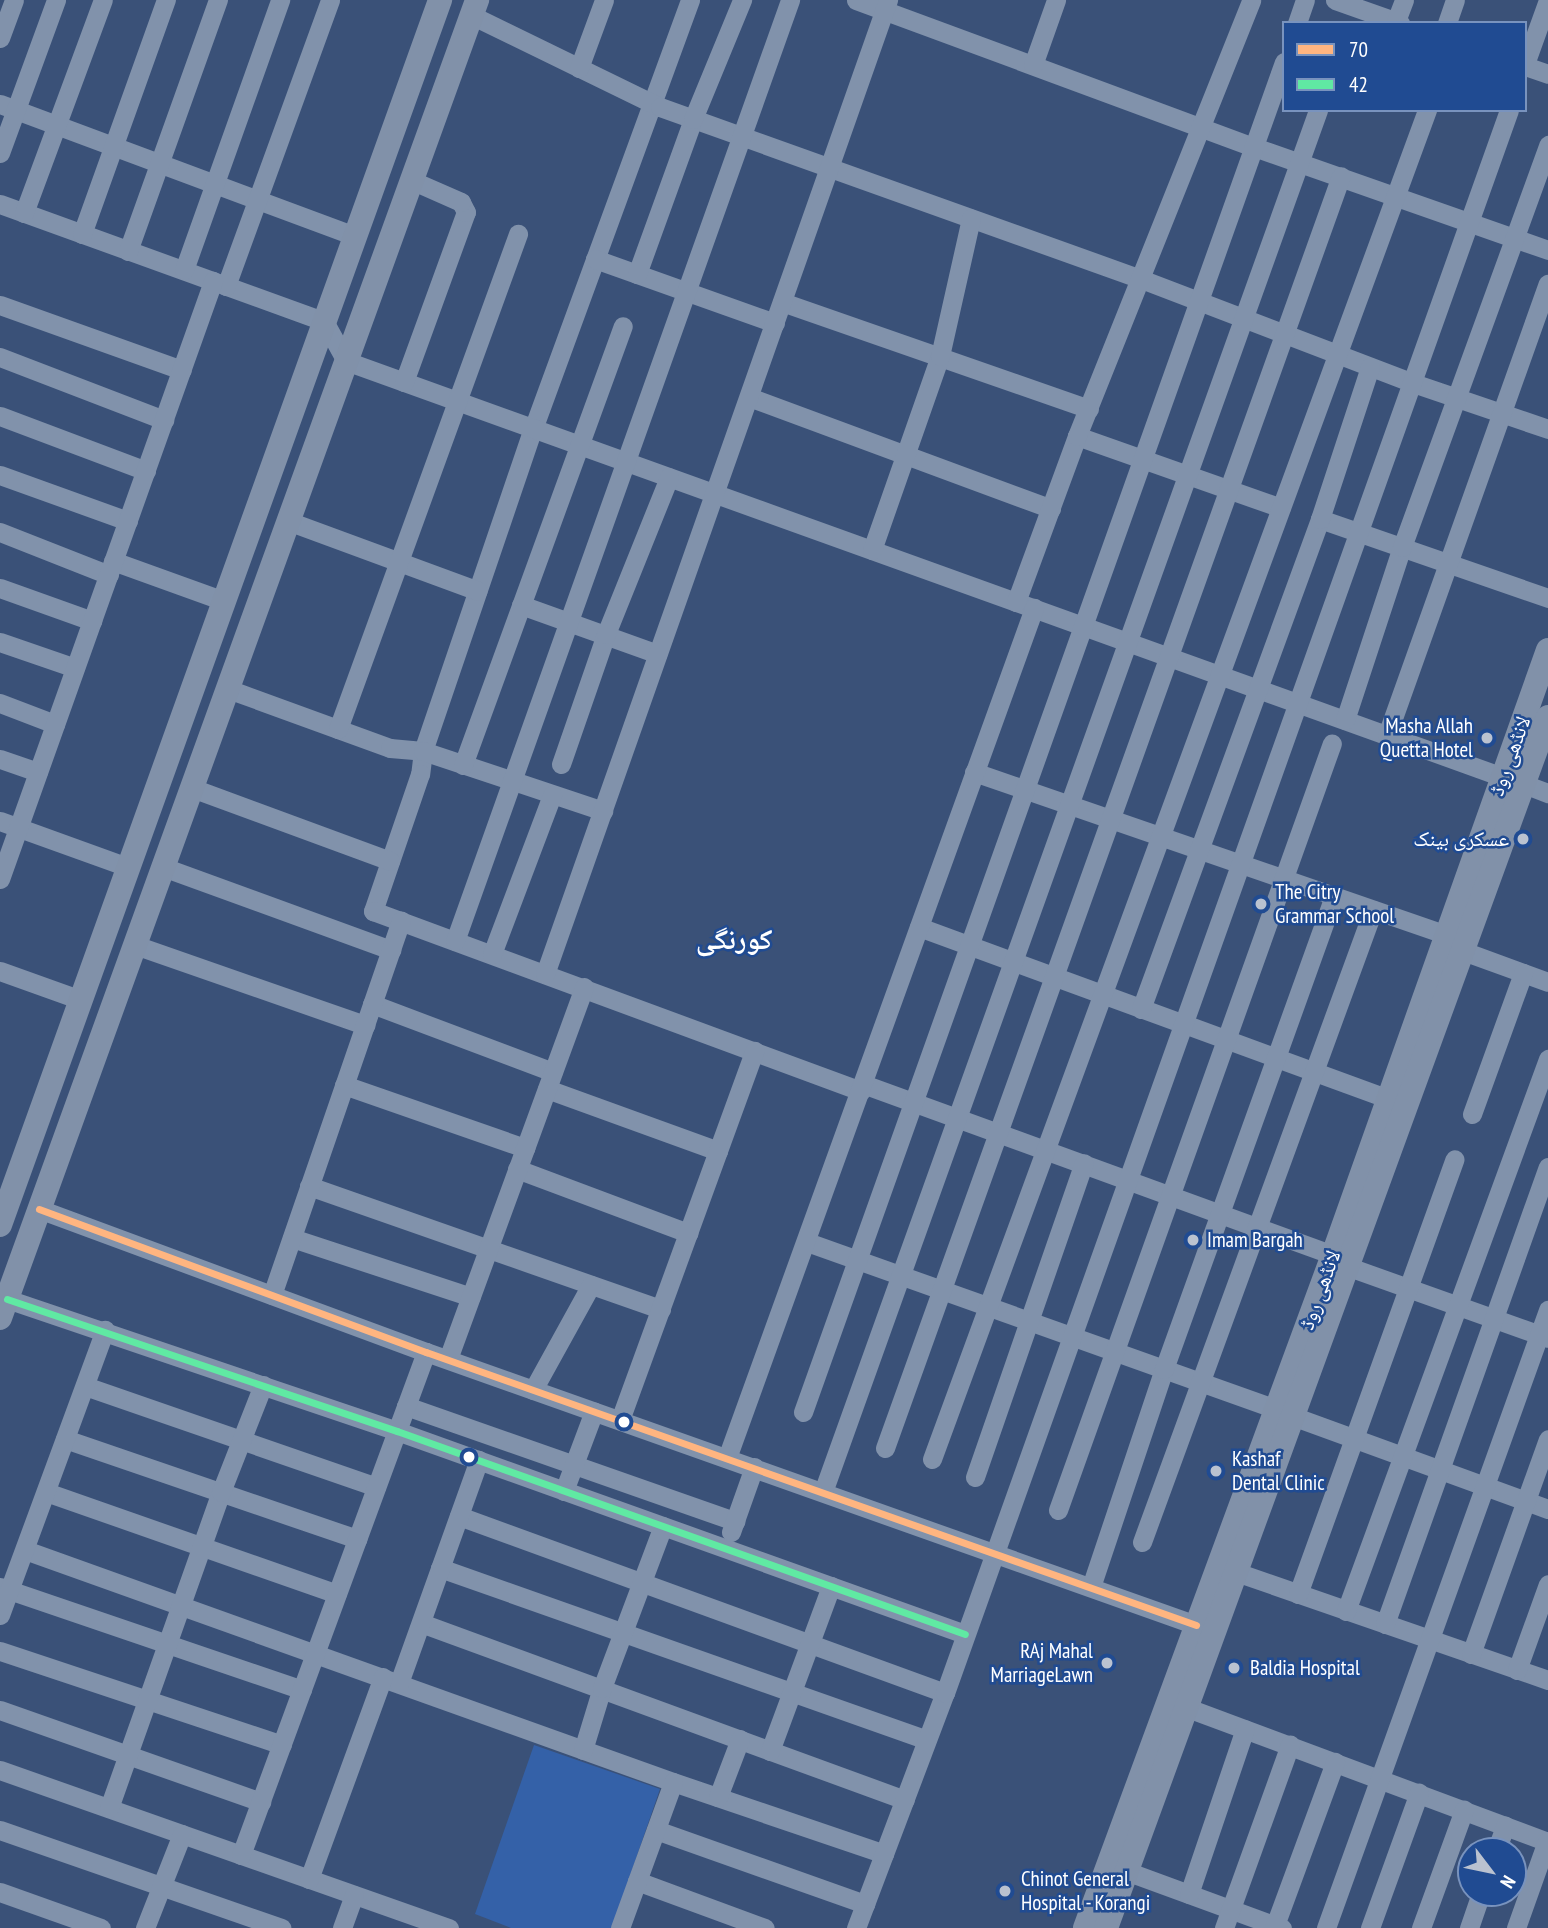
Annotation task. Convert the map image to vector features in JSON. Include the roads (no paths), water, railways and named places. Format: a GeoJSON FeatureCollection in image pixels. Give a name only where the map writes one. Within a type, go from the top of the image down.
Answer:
{"type":"FeatureCollection","features":[{"type":"Feature","properties":{"kind":"main road"},"geometry":{"type":"LineString","coordinates":[[0,1225],[440,0]]}},
{"type":"Feature","properties":{"kind":"main road"},"geometry":{"type":"LineString","coordinates":[[4,1308],[474,8]]}},
{"type":"Feature","properties":{"kind":"main road","name":"لانڈھی روڈ"},"geometry":{"type":"LineString","coordinates":[[1085,1928],[1196,1625],[1285,1413],[1341,1261],[1513,780],[1548,650]]}},
{"type":"Feature","properties":{"kind":"main road","name":"لانڈھی روڈ"},"geometry":{"type":"LineString","coordinates":[[1513,780],[1548,717]]}},
{"type":"Feature","properties":{"kind":"main road","name":"لانڈھی روڈ"},"geometry":{"type":"LineString","coordinates":[[1341,1261],[1388,1100],[1455,943]]}},
{"type":"Feature","properties":{"kind":"main road","name":"لانڈھی روڈ"},"geometry":{"type":"LineString","coordinates":[[1106,1928],[1236,1572],[1285,1413]]}},
{"type":"Feature","properties":{"kind":"street"},"geometry":{"type":"LineString","coordinates":[[0,38],[3,18],[14,0]]}},
{"type":"Feature","properties":{"kind":"street"},"geometry":{"type":"LineString","coordinates":[[0,153],[8,108],[57,0]]}},
{"type":"Feature","properties":{"kind":"street"},"geometry":{"type":"LineString","coordinates":[[24,213],[103,0]]}},
{"type":"Feature","properties":{"kind":"street"},"geometry":{"type":"LineString","coordinates":[[82,234],[166,0]]}},
{"type":"Feature","properties":{"kind":"street"},"geometry":{"type":"LineString","coordinates":[[128,251],[218,0]]}},
{"type":"Feature","properties":{"kind":"street"},"geometry":{"type":"LineString","coordinates":[[184,271],[281,0]]}},
{"type":"Feature","properties":{"kind":"street"},"geometry":{"type":"LineString","coordinates":[[0,878],[9,825],[38,772],[182,370],[257,200],[330,0]]}},
{"type":"Feature","properties":{"kind":"street"},"geometry":{"type":"LineString","coordinates":[[579,68],[604,0]]}},
{"type":"Feature","properties":{"kind":"street"},"geometry":{"type":"LineString","coordinates":[[690,0],[533,428],[423,751],[420,774],[373,911],[754,1051],[914,1102],[1128,1178],[1256,1226],[1409,1289],[1544,1337]]}},
{"type":"Feature","properties":{"kind":"street"},"geometry":{"type":"LineString","coordinates":[[637,274],[694,119],[742,0]]}},
{"type":"Feature","properties":{"kind":"street"},"geometry":{"type":"LineString","coordinates":[[455,941],[790,0]]}},
{"type":"Feature","properties":{"kind":"street"},"geometry":{"type":"LineString","coordinates":[[856,0],[887,5],[1033,65],[1202,128],[1548,250]]}},
{"type":"Feature","properties":{"kind":"street"},"geometry":{"type":"LineString","coordinates":[[1033,65],[1056,0]]}},
{"type":"Feature","properties":{"kind":"street"},"geometry":{"type":"LineString","coordinates":[[727,1458],[974,772],[1051,509],[1077,436],[1251,0]]}},
{"type":"Feature","properties":{"kind":"street"},"geometry":{"type":"LineString","coordinates":[[1298,21],[1305,0]]}},
{"type":"Feature","properties":{"kind":"street"},"geometry":{"type":"LineString","coordinates":[[1335,0],[1354,10],[1394,21]]}},
{"type":"Feature","properties":{"kind":"street"},"geometry":{"type":"LineString","coordinates":[[1398,21],[1404,0]]}},
{"type":"Feature","properties":{"kind":"street"},"geometry":{"type":"LineString","coordinates":[[1448,21],[1455,0]]}},
{"type":"Feature","properties":{"kind":"street"},"geometry":{"type":"LineString","coordinates":[[1527,59],[1548,0]]}},
{"type":"Feature","properties":{"kind":"street"},"geometry":{"type":"LineString","coordinates":[[545,974],[887,5]]}},
{"type":"Feature","properties":{"kind":"street"},"geometry":{"type":"LineString","coordinates":[[474,8],[579,68],[652,103],[1141,279],[1413,383],[1548,429]]}},
{"type":"Feature","properties":{"kind":"street"},"geometry":{"type":"LineString","coordinates":[[1527,66],[1548,74]]}},
{"type":"Feature","properties":{"kind":"street"},"geometry":{"type":"LineString","coordinates":[[803,1412],[967,945],[1282,68]]}},
{"type":"Feature","properties":{"kind":"street"},"geometry":{"type":"LineString","coordinates":[[8,108],[355,236]]}},
{"type":"Feature","properties":{"kind":"street"},"geometry":{"type":"LineString","coordinates":[[823,1492],[1317,112]]}},
{"type":"Feature","properties":{"kind":"street"},"geometry":{"type":"LineString","coordinates":[[932,1459],[1426,112]]}},
{"type":"Feature","properties":{"kind":"street"},"geometry":{"type":"LineString","coordinates":[[856,1928],[945,1693],[1508,112]]}},
{"type":"Feature","properties":{"kind":"street"},"geometry":{"type":"LineString","coordinates":[[1345,720],[1402,547],[1548,145]]}},
{"type":"Feature","properties":{"kind":"street"},"geometry":{"type":"LineString","coordinates":[[885,1448],[1341,176]]}},
{"type":"Feature","properties":{"kind":"street"},"geometry":{"type":"LineString","coordinates":[[404,382],[466,212],[461,202],[411,180]]}},
{"type":"Feature","properties":{"kind":"street"},"geometry":{"type":"LineString","coordinates":[[0,204],[324,321],[346,361],[1548,793]]}},
{"type":"Feature","properties":{"kind":"street"},"geometry":{"type":"LineString","coordinates":[[872,550],[940,356],[971,218]]}},
{"type":"Feature","properties":{"kind":"street"},"geometry":{"type":"LineString","coordinates":[[338,729],[518,234]]}},
{"type":"Feature","properties":{"kind":"street"},"geometry":{"type":"LineString","coordinates":[[595,259],[775,323]]}},
{"type":"Feature","properties":{"kind":"street"},"geometry":{"type":"LineString","coordinates":[[1387,735],[1548,284]]}},
{"type":"Feature","properties":{"kind":"street"},"geometry":{"type":"LineString","coordinates":[[782,302],[1088,409]]}},
{"type":"Feature","properties":{"kind":"street"},"geometry":{"type":"LineString","coordinates":[[0,306],[182,370]]}},
{"type":"Feature","properties":{"kind":"street"},"geometry":{"type":"LineString","coordinates":[[463,765],[623,326]]}},
{"type":"Feature","properties":{"kind":"street"},"geometry":{"type":"LineString","coordinates":[[0,357],[164,419]]}},
{"type":"Feature","properties":{"kind":"street"},"geometry":{"type":"LineString","coordinates":[[1141,1009],[1320,519],[1370,367]]}},
{"type":"Feature","properties":{"kind":"street"},"geometry":{"type":"LineString","coordinates":[[749,397],[1051,509]]}},
{"type":"Feature","properties":{"kind":"street"},"geometry":{"type":"LineString","coordinates":[[0,416],[146,471]]}},
{"type":"Feature","properties":{"kind":"street"},"geometry":{"type":"LineString","coordinates":[[1077,436],[1281,508]]}},
{"type":"Feature","properties":{"kind":"street"},"geometry":{"type":"LineString","coordinates":[[0,475],[128,521]]}},
{"type":"Feature","properties":{"kind":"street"},"geometry":{"type":"LineString","coordinates":[[561,764],[606,634],[669,477]]}},
{"type":"Feature","properties":{"kind":"street"},"geometry":{"type":"LineString","coordinates":[[1320,519],[1548,598]]}},
{"type":"Feature","properties":{"kind":"street"},"geometry":{"type":"LineString","coordinates":[[288,521],[478,591]]}},
{"type":"Feature","properties":{"kind":"street"},"geometry":{"type":"LineString","coordinates":[[0,532],[224,601]]}},
{"type":"Feature","properties":{"kind":"street"},"geometry":{"type":"LineString","coordinates":[[0,588],[92,621]]}},
{"type":"Feature","properties":{"kind":"street"},"geometry":{"type":"LineString","coordinates":[[521,605],[658,654]]}},
{"type":"Feature","properties":{"kind":"street"},"geometry":{"type":"LineString","coordinates":[[0,642],[75,668]]}},
{"type":"Feature","properties":{"kind":"street"},"geometry":{"type":"LineString","coordinates":[[228,689],[390,748],[423,751],[603,811]]}},
{"type":"Feature","properties":{"kind":"street"},"geometry":{"type":"LineString","coordinates":[[0,703],[55,724]]}},
{"type":"Feature","properties":{"kind":"street"},"geometry":{"type":"LineString","coordinates":[[1058,1510],[1226,1039],[1286,880],[1332,743]]}},
{"type":"Feature","properties":{"kind":"street"},"geometry":{"type":"LineString","coordinates":[[0,759],[38,772]]}},
{"type":"Feature","properties":{"kind":"street"},"geometry":{"type":"LineString","coordinates":[[974,772],[1373,910],[1548,982]]}},
{"type":"Feature","properties":{"kind":"street"},"geometry":{"type":"LineString","coordinates":[[192,788],[390,861]]}},
{"type":"Feature","properties":{"kind":"street"},"geometry":{"type":"LineString","coordinates":[[492,954],[552,795]]}},
{"type":"Feature","properties":{"kind":"street"},"geometry":{"type":"LineString","coordinates":[[9,825],[128,867]]}},
{"type":"Feature","properties":{"kind":"street"},"geometry":{"type":"LineString","coordinates":[[163,867],[391,950]]}},
{"type":"Feature","properties":{"kind":"street"},"geometry":{"type":"LineString","coordinates":[[1091,1587],[1164,1369],[1334,896]]}},
{"type":"Feature","properties":{"kind":"street"},"geometry":{"type":"LineString","coordinates":[[1142,1542],[1373,910]]}},
{"type":"Feature","properties":{"kind":"street"},"geometry":{"type":"LineString","coordinates":[[272,1295],[401,921]]}},
{"type":"Feature","properties":{"kind":"street"},"geometry":{"type":"LineString","coordinates":[[919,927],[1278,1057],[1388,1100]]}},
{"type":"Feature","properties":{"kind":"street"},"geometry":{"type":"LineString","coordinates":[[135,946],[365,1024]]}},
{"type":"Feature","properties":{"kind":"street"},"geometry":{"type":"LineString","coordinates":[[0,971],[81,1000]]}},
{"type":"Feature","properties":{"kind":"street"},"geometry":{"type":"LineString","coordinates":[[1472,1114],[1523,973]]}},
{"type":"Feature","properties":{"kind":"street"},"geometry":{"type":"LineString","coordinates":[[448,1359],[584,987]]}},
{"type":"Feature","properties":{"kind":"street"},"geometry":{"type":"LineString","coordinates":[[372,1004],[718,1151]]}},
{"type":"Feature","properties":{"kind":"street"},"geometry":{"type":"LineString","coordinates":[[620,1420],[754,1051]]}},
{"type":"Feature","properties":{"kind":"street"},"geometry":{"type":"LineString","coordinates":[[1346,1611],[1548,1059]]}},
{"type":"Feature","properties":{"kind":"street"},"geometry":{"type":"LineString","coordinates":[[345,1085],[525,1148]]}},
{"type":"Feature","properties":{"kind":"street"},"geometry":{"type":"LineString","coordinates":[[1298,1594],[1455,1159]]}},
{"type":"Feature","properties":{"kind":"street"},"geometry":{"type":"LineString","coordinates":[[975,1477],[1084,1163]]}},
{"type":"Feature","properties":{"kind":"street"},"geometry":{"type":"LineString","coordinates":[[1385,1624],[1438,1469],[1548,1167]]}},
{"type":"Feature","properties":{"kind":"street"},"geometry":{"type":"LineString","coordinates":[[517,1169],[688,1233]]}},
{"type":"Feature","properties":{"kind":"street"},"geometry":{"type":"LineString","coordinates":[[309,1186],[660,1310]]}},
{"type":"Feature","properties":{"kind":"street"},"geometry":{"type":"LineString","coordinates":[[39,1209],[426,1352],[1196,1625]]}},
{"type":"Feature","properties":{"kind":"street"},"geometry":{"type":"LineString","coordinates":[[292,1238],[471,1297]]}},
{"type":"Feature","properties":{"kind":"street"},"geometry":{"type":"LineString","coordinates":[[807,1242],[1548,1509]]}},
{"type":"Feature","properties":{"kind":"street"},"geometry":{"type":"LineString","coordinates":[[533,1390],[591,1285]]}},
{"type":"Feature","properties":{"kind":"street"},"geometry":{"type":"LineString","coordinates":[[4,1308],[105,1330],[564,1490],[965,1634]]}},
{"type":"Feature","properties":{"kind":"street"},"geometry":{"type":"LineString","coordinates":[[1326,1928],[1484,1486],[1544,1337],[1548,1310]]}},
{"type":"Feature","properties":{"kind":"street"},"geometry":{"type":"LineString","coordinates":[[0,1615],[5,1589],[25,1550],[105,1330]]}},
{"type":"Feature","properties":{"kind":"street"},"geometry":{"type":"LineString","coordinates":[[242,1855],[426,1352]]}},
{"type":"Feature","properties":{"kind":"street"},"geometry":{"type":"LineString","coordinates":[[109,1808],[221,1492],[263,1385]]}},
{"type":"Feature","properties":{"kind":"street"},"geometry":{"type":"LineString","coordinates":[[85,1386],[376,1487]]}},
{"type":"Feature","properties":{"kind":"street"},"geometry":{"type":"LineString","coordinates":[[406,1406],[735,1521]]}},
{"type":"Feature","properties":{"kind":"street"},"geometry":{"type":"LineString","coordinates":[[564,1490],[594,1411]]}},
{"type":"Feature","properties":{"kind":"street"},"geometry":{"type":"LineString","coordinates":[[1471,1654],[1548,1438]]}},
{"type":"Feature","properties":{"kind":"street"},"geometry":{"type":"LineString","coordinates":[[65,1440],[357,1539]]}},
{"type":"Feature","properties":{"kind":"street"},"geometry":{"type":"LineString","coordinates":[[309,1879],[391,1680],[421,1623],[479,1460]]}},
{"type":"Feature","properties":{"kind":"street"},"geometry":{"type":"LineString","coordinates":[[725,1548],[754,1467]]}},
{"type":"Feature","properties":{"kind":"street"},"geometry":{"type":"LineString","coordinates":[[46,1492],[337,1594]]}},
{"type":"Feature","properties":{"kind":"street"},"geometry":{"type":"LineString","coordinates":[[459,1516],[945,1693]]}},
{"type":"Feature","properties":{"kind":"street"},"geometry":{"type":"LineString","coordinates":[[583,1749],[602,1688],[663,1526]]}},
{"type":"Feature","properties":{"kind":"street"},"geometry":{"type":"LineString","coordinates":[[25,1550],[673,1782],[884,1854]]}},
{"type":"Feature","properties":{"kind":"street"},"geometry":{"type":"LineString","coordinates":[[440,1569],[791,1690],[927,1740]]}},
{"type":"Feature","properties":{"kind":"street"},"geometry":{"type":"LineString","coordinates":[[1236,1572],[1548,1680]]}},
{"type":"Feature","properties":{"kind":"street"},"geometry":{"type":"LineString","coordinates":[[1517,1670],[1548,1584]]}},
{"type":"Feature","properties":{"kind":"street"},"geometry":{"type":"LineString","coordinates":[[770,1751],[831,1586]]}},
{"type":"Feature","properties":{"kind":"street"},"geometry":{"type":"LineString","coordinates":[[5,1589],[302,1690]]}},
{"type":"Feature","properties":{"kind":"street"},"geometry":{"type":"LineString","coordinates":[[421,1623],[905,1800]]}},
{"type":"Feature","properties":{"kind":"street"},"geometry":{"type":"LineString","coordinates":[[0,1651],[282,1745]]}},
{"type":"Feature","properties":{"kind":"street"},"geometry":{"type":"LineString","coordinates":[[1185,1707],[1547,1841],[1516,1928]]}},
{"type":"Feature","properties":{"kind":"street"},"geometry":{"type":"LineString","coordinates":[[0,1710],[261,1802]]}},
{"type":"Feature","properties":{"kind":"street"},"geometry":{"type":"LineString","coordinates":[[1189,1894],[1245,1729]]}},
{"type":"Feature","properties":{"kind":"street"},"geometry":{"type":"LineString","coordinates":[[718,1797],[740,1740]]}},
{"type":"Feature","properties":{"kind":"street"},"geometry":{"type":"LineString","coordinates":[[1228,1919],[1290,1745]]}},
{"type":"Feature","properties":{"kind":"street"},"geometry":{"type":"LineString","coordinates":[[1126,1871],[1189,1894],[1228,1919],[1277,1927],[1335,1762]]}},
{"type":"Feature","properties":{"kind":"street"},"geometry":{"type":"LineString","coordinates":[[0,1770],[449,1928]]}},
{"type":"Feature","properties":{"kind":"street"},"geometry":{"type":"LineString","coordinates":[[620,1928],[673,1782]]}},
{"type":"Feature","properties":{"kind":"street"},"geometry":{"type":"LineString","coordinates":[[1370,1928],[1419,1793]]}},
{"type":"Feature","properties":{"kind":"street"},"geometry":{"type":"LineString","coordinates":[[1421,1928],[1464,1810]]}},
{"type":"Feature","properties":{"kind":"street"},"geometry":{"type":"LineString","coordinates":[[1501,1837],[1505,1826]]}},
{"type":"Feature","properties":{"kind":"street"},"geometry":{"type":"LineString","coordinates":[[0,1830],[281,1928]]}},
{"type":"Feature","properties":{"kind":"street"},"geometry":{"type":"LineString","coordinates":[[656,1830],[865,1903]]}},
{"type":"Feature","properties":{"kind":"street"},"geometry":{"type":"LineString","coordinates":[[145,1928],[182,1834]]}},
{"type":"Feature","properties":{"kind":"street"},"geometry":{"type":"LineString","coordinates":[[637,1881],[765,1928]]}},
{"type":"Feature","properties":{"kind":"street"},"geometry":{"type":"LineString","coordinates":[[0,1892],[101,1928]]}},
{"type":"Feature","properties":{"kind":"street"},"geometry":{"type":"LineString","coordinates":[[342,1928],[354,1895]]}},
{"type":"Feature","properties":{"kind":"street"},"geometry":{"type":"LineString","coordinates":[[1469,1928],[1476,1907]]}},
{"type":"Feature","properties":{"kind":"place","name":"Masha Allah Quetta Hotel"},"geometry":{"type":"Point","coordinates":[1487,738]}},
{"type":"Feature","properties":{"kind":"place","name":"عسکری بینک"},"geometry":{"type":"Point","coordinates":[1523,839]}},
{"type":"Feature","properties":{"kind":"place","name":"The Citry Grammar School"},"geometry":{"type":"Point","coordinates":[1261,904]}},
{"type":"Feature","properties":{"kind":"place","name":"Imam Bargah"},"geometry":{"type":"Point","coordinates":[1193,1240]}},
{"type":"Feature","properties":{"kind":"place","name":"Kashaf Dental Clinic"},"geometry":{"type":"Point","coordinates":[1216,1471]}},
{"type":"Feature","properties":{"kind":"place","name":"RAj Mahal MarriageLawn"},"geometry":{"type":"Point","coordinates":[1107,1663]}},
{"type":"Feature","properties":{"kind":"place","name":"Baldia Hospital"},"geometry":{"type":"Point","coordinates":[1234,1668]}},
{"type":"Feature","properties":{"kind":"place","name":"Chinot General Hospital - Korangi"},"geometry":{"type":"Point","coordinates":[1005,1891]}},
{"type":"Feature","properties":{"kind":"district","name":"کورنگی"},"geometry":{"type":"Point","coordinates":[734,939]}}]}
